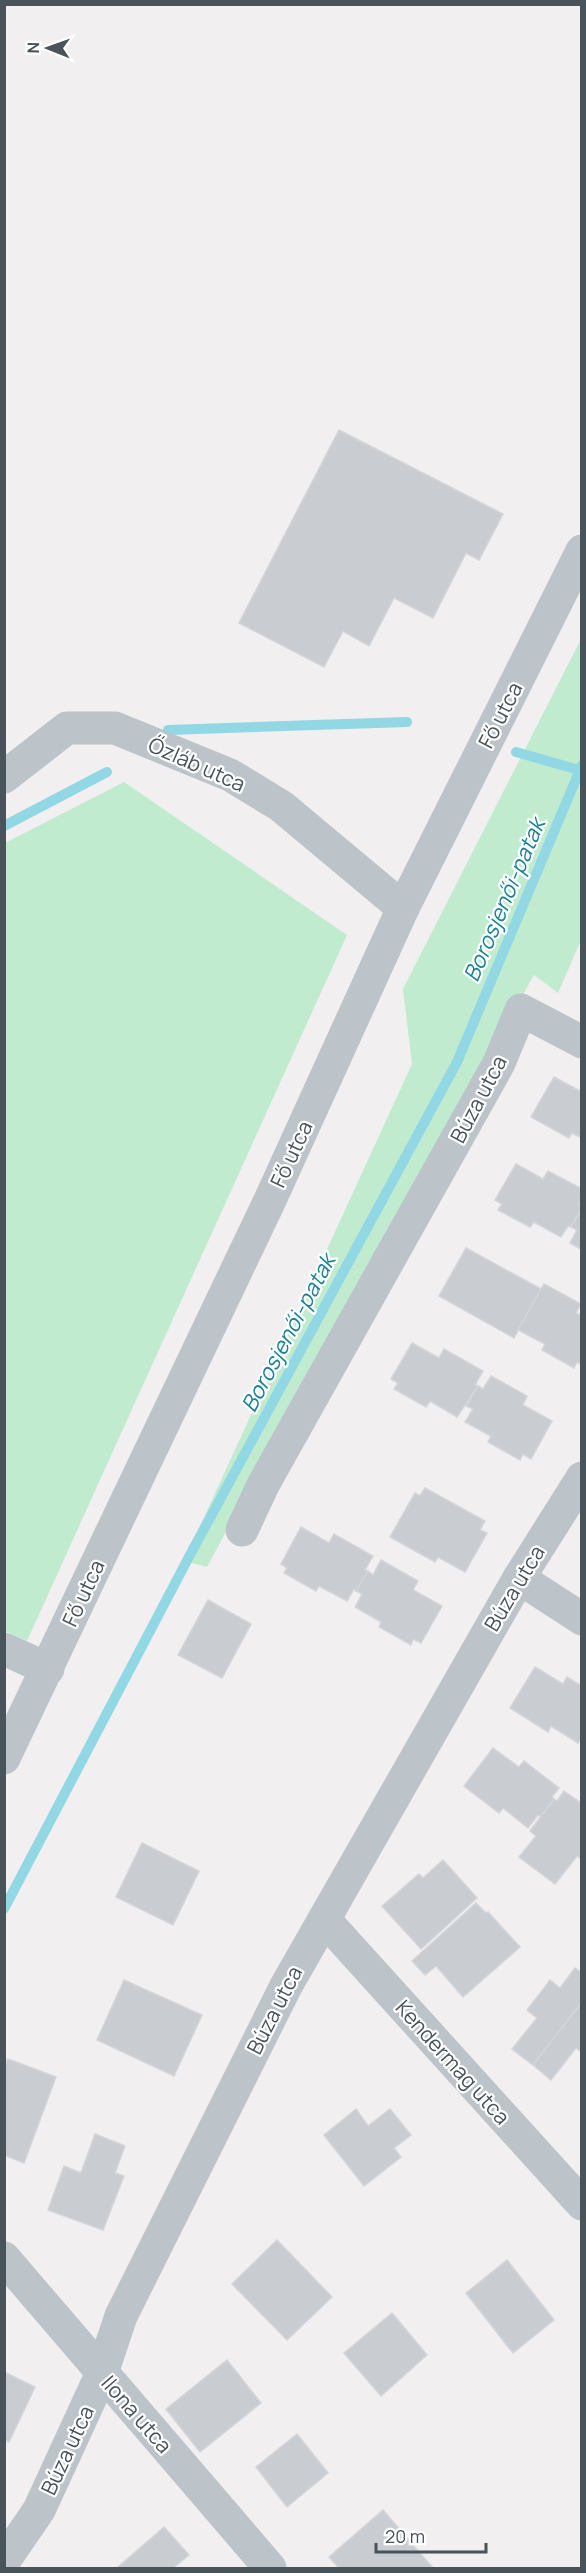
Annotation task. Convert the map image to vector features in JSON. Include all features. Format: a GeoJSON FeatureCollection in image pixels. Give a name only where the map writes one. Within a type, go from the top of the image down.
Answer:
{"type":"FeatureCollection","features":[{"type":"Feature","properties":{"kind":"street","name":"Fő utca"},"geometry":{"type":"LineString","coordinates":[[4,1758],[270,1200],[404,908],[582,551]]}},
{"type":"Feature","properties":{"kind":"street","name":"Őzláb utca"},"geometry":{"type":"LineString","coordinates":[[4,777],[68,728],[116,728],[230,775],[281,806],[404,908]]}},
{"type":"Feature","properties":{"kind":"street","name":"Búza utca"},"geometry":{"type":"LineString","coordinates":[[242,1530],[269,1474],[393,1258],[499,1063],[521,1010],[582,1042]]}},
{"type":"Feature","properties":{"kind":"street","name":"Búza utca"},"geometry":{"type":"LineString","coordinates":[[4,2561],[39,2510],[102,2373],[121,2316],[286,1986],[519,1578],[582,1478]]}},
{"type":"Feature","properties":{"kind":"street"},"geometry":{"type":"LineString","coordinates":[[519,1578],[582,1619]]}},
{"type":"Feature","properties":{"kind":"street"},"geometry":{"type":"LineString","coordinates":[[4,1649],[48,1669]]}},
{"type":"Feature","properties":{"kind":"street","name":"Kendermag utca"},"geometry":{"type":"LineString","coordinates":[[324,1919],[582,2204]]}},
{"type":"Feature","properties":{"kind":"street","name":"Ilona utca"},"geometry":{"type":"LineString","coordinates":[[4,2258],[270,2568]]}},
{"type":"Feature","properties":{"kind":"green space"},"geometry":{"type":"Polygon","coordinates":[[[581,639],[581,940],[558,993],[534,975],[353,1296],[207,1567],[184,1561],[412,1064],[403,989],[581,639]]]}},
{"type":"Feature","properties":{"kind":"green space"},"geometry":{"type":"Polygon","coordinates":[[[124,782],[347,935],[27,1641],[5,1631],[5,843],[124,782]]]}},
{"type":"Feature","properties":{"kind":"building"},"geometry":{"type":"Polygon","coordinates":[[[339,430],[503,514],[479,560],[466,553],[433,618],[394,598],[369,646],[343,631],[324,667],[239,623],[339,430]]]}},
{"type":"Feature","properties":{"kind":"building"},"geometry":{"type":"Polygon","coordinates":[[[554,1077],[582,1092],[582,1138],[572,1133],[569,1138],[531,1117],[554,1077]]]}},
{"type":"Feature","properties":{"kind":"building"},"geometry":{"type":"Polygon","coordinates":[[[516,1164],[543,1179],[548,1171],[582,1189],[579,1206],[582,1208],[571,1227],[568,1226],[561,1237],[534,1222],[530,1227],[498,1210],[502,1204],[495,1200],[516,1164]]]}},
{"type":"Feature","properties":{"kind":"building"},"geometry":{"type":"Polygon","coordinates":[[[582,1208],[582,1250],[570,1243],[577,1230],[571,1227],[582,1208]]]}},
{"type":"Feature","properties":{"kind":"building"},"geometry":{"type":"Polygon","coordinates":[[[466,1248],[541,1289],[514,1338],[439,1296],[466,1248]]]}},
{"type":"Feature","properties":{"kind":"building"},"geometry":{"type":"Polygon","coordinates":[[[544,1284],[581,1304],[576,1313],[582,1316],[582,1365],[577,1362],[574,1368],[542,1350],[545,1344],[518,1330],[544,1284]]]}},
{"type":"Feature","properties":{"kind":"building"},"geometry":{"type":"Polygon","coordinates":[[[412,1343],[439,1358],[444,1349],[483,1371],[475,1385],[478,1386],[457,1417],[430,1401],[426,1407],[394,1389],[398,1383],[391,1379],[412,1343]]]}},
{"type":"Feature","properties":{"kind":"building"},"geometry":{"type":"Polygon","coordinates":[[[491,1376],[527,1396],[523,1405],[552,1421],[531,1459],[523,1454],[520,1460],[488,1442],[491,1436],[465,1422],[473,1409],[466,1406],[478,1386],[483,1389],[491,1376]]]}},
{"type":"Feature","properties":{"kind":"building"},"geometry":{"type":"Polygon","coordinates":[[[425,1488],[485,1521],[480,1530],[487,1533],[465,1572],[438,1557],[435,1562],[390,1537],[415,1493],[420,1496],[425,1488]]]}},
{"type":"Feature","properties":{"kind":"building"},"geometry":{"type":"Polygon","coordinates":[[[301,1527],[329,1543],[334,1534],[373,1556],[365,1570],[368,1571],[347,1601],[319,1586],[316,1591],[284,1573],[287,1568],[281,1564],[301,1527]]]}},
{"type":"Feature","properties":{"kind":"building"},"geometry":{"type":"Polygon","coordinates":[[[381,1560],[418,1581],[413,1590],[442,1606],[421,1643],[413,1639],[411,1645],[379,1627],[381,1622],[355,1607],[362,1594],[356,1591],[368,1571],[373,1575],[381,1560]]]}},
{"type":"Feature","properties":{"kind":"building"},"geometry":{"type":"Polygon","coordinates":[[[208,1600],[251,1624],[222,1678],[178,1655],[208,1600]]]}},
{"type":"Feature","properties":{"kind":"building"},"geometry":{"type":"Polygon","coordinates":[[[535,1667],[563,1684],[567,1677],[582,1686],[582,1738],[578,1743],[551,1726],[548,1732],[510,1708],[535,1667]]]}},
{"type":"Feature","properties":{"kind":"building"},"geometry":{"type":"Polygon","coordinates":[[[493,1748],[519,1767],[524,1761],[559,1788],[541,1817],[538,1815],[528,1828],[503,1808],[499,1813],[464,1786],[493,1748]]]}},
{"type":"Feature","properties":{"kind":"building"},"geometry":{"type":"Polygon","coordinates":[[[564,1791],[582,1804],[582,1857],[577,1856],[555,1884],[519,1857],[536,1836],[530,1831],[554,1799],[557,1801],[564,1791]]]}},
{"type":"Feature","properties":{"kind":"building"},"geometry":{"type":"Polygon","coordinates":[[[142,1843],[199,1871],[173,1925],[116,1897],[142,1843]]]}},
{"type":"Feature","properties":{"kind":"building"},"geometry":{"type":"Polygon","coordinates":[[[443,1860],[477,1898],[421,1949],[382,1906],[419,1874],[423,1878],[443,1860]]]}},
{"type":"Feature","properties":{"kind":"building"},"geometry":{"type":"Polygon","coordinates":[[[476,1903],[486,1913],[488,1912],[520,1947],[463,1997],[436,1966],[425,1975],[412,1961],[476,1903]]]}},
{"type":"Feature","properties":{"kind":"building"},"geometry":{"type":"Polygon","coordinates":[[[575,1968],[582,1973],[582,2002],[533,2065],[512,2049],[537,2018],[527,2010],[550,1980],[560,1988],[575,1968]]]}},
{"type":"Feature","properties":{"kind":"building"},"geometry":{"type":"Polygon","coordinates":[[[124,1980],[202,2015],[174,2076],[97,2040],[124,1980]]]}},
{"type":"Feature","properties":{"kind":"building"},"geometry":{"type":"Polygon","coordinates":[[[582,2002],[582,2052],[576,2048],[551,2080],[533,2065],[582,2002]]]}},
{"type":"Feature","properties":{"kind":"building"},"geometry":{"type":"Polygon","coordinates":[[[8,2059],[56,2077],[24,2163],[4,2155],[4,2067],[8,2059]]]}},
{"type":"Feature","properties":{"kind":"building"},"geometry":{"type":"Polygon","coordinates":[[[356,2109],[368,2126],[390,2109],[411,2135],[394,2148],[401,2157],[364,2186],[324,2135],[356,2109]]]}},
{"type":"Feature","properties":{"kind":"building"},"geometry":{"type":"Polygon","coordinates":[[[95,2134],[125,2146],[115,2173],[124,2176],[103,2230],[48,2210],[64,2166],[81,2173],[95,2134]]]}},
{"type":"Feature","properties":{"kind":"building"},"geometry":{"type":"Polygon","coordinates":[[[277,2240],[332,2297],[287,2340],[232,2284],[277,2240]]]}},
{"type":"Feature","properties":{"kind":"building"},"geometry":{"type":"Polygon","coordinates":[[[507,2260],[554,2320],[513,2353],[466,2293],[507,2260]]]}},
{"type":"Feature","properties":{"kind":"building"},"geometry":{"type":"Polygon","coordinates":[[[392,2313],[427,2355],[381,2396],[344,2353],[392,2313]]]}},
{"type":"Feature","properties":{"kind":"building"},"geometry":{"type":"Polygon","coordinates":[[[227,2360],[261,2403],[200,2452],[166,2409],[227,2360]]]}},
{"type":"Feature","properties":{"kind":"building"},"geometry":{"type":"Polygon","coordinates":[[[4,2372],[35,2387],[9,2442],[4,2439],[4,2372]]]}},
{"type":"Feature","properties":{"kind":"building"},"geometry":{"type":"Polygon","coordinates":[[[297,2434],[328,2473],[287,2507],[256,2467],[297,2434]]]}},
{"type":"Feature","properties":{"kind":"building"},"geometry":{"type":"Polygon","coordinates":[[[383,2510],[433,2568],[339,2568],[329,2557],[383,2510]]]}},
{"type":"Feature","properties":{"kind":"building"},"geometry":{"type":"Polygon","coordinates":[[[164,2527],[189,2555],[173,2568],[117,2568],[164,2527]]]}},
{"type":"Feature","properties":{"kind":"waterway"},"geometry":{"type":"LineString","coordinates":[[168,730],[407,722]]}},
{"type":"Feature","properties":{"kind":"waterway"},"geometry":{"type":"LineString","coordinates":[[516,752],[579,770]]}},
{"type":"Feature","properties":{"kind":"waterway","name":"Borosjenői-patak"},"geometry":{"type":"LineString","coordinates":[[4,1909],[191,1553],[457,1062],[582,765]]}},
{"type":"Feature","properties":{"kind":"waterway"},"geometry":{"type":"LineString","coordinates":[[4,826],[107,772]]}}]}
